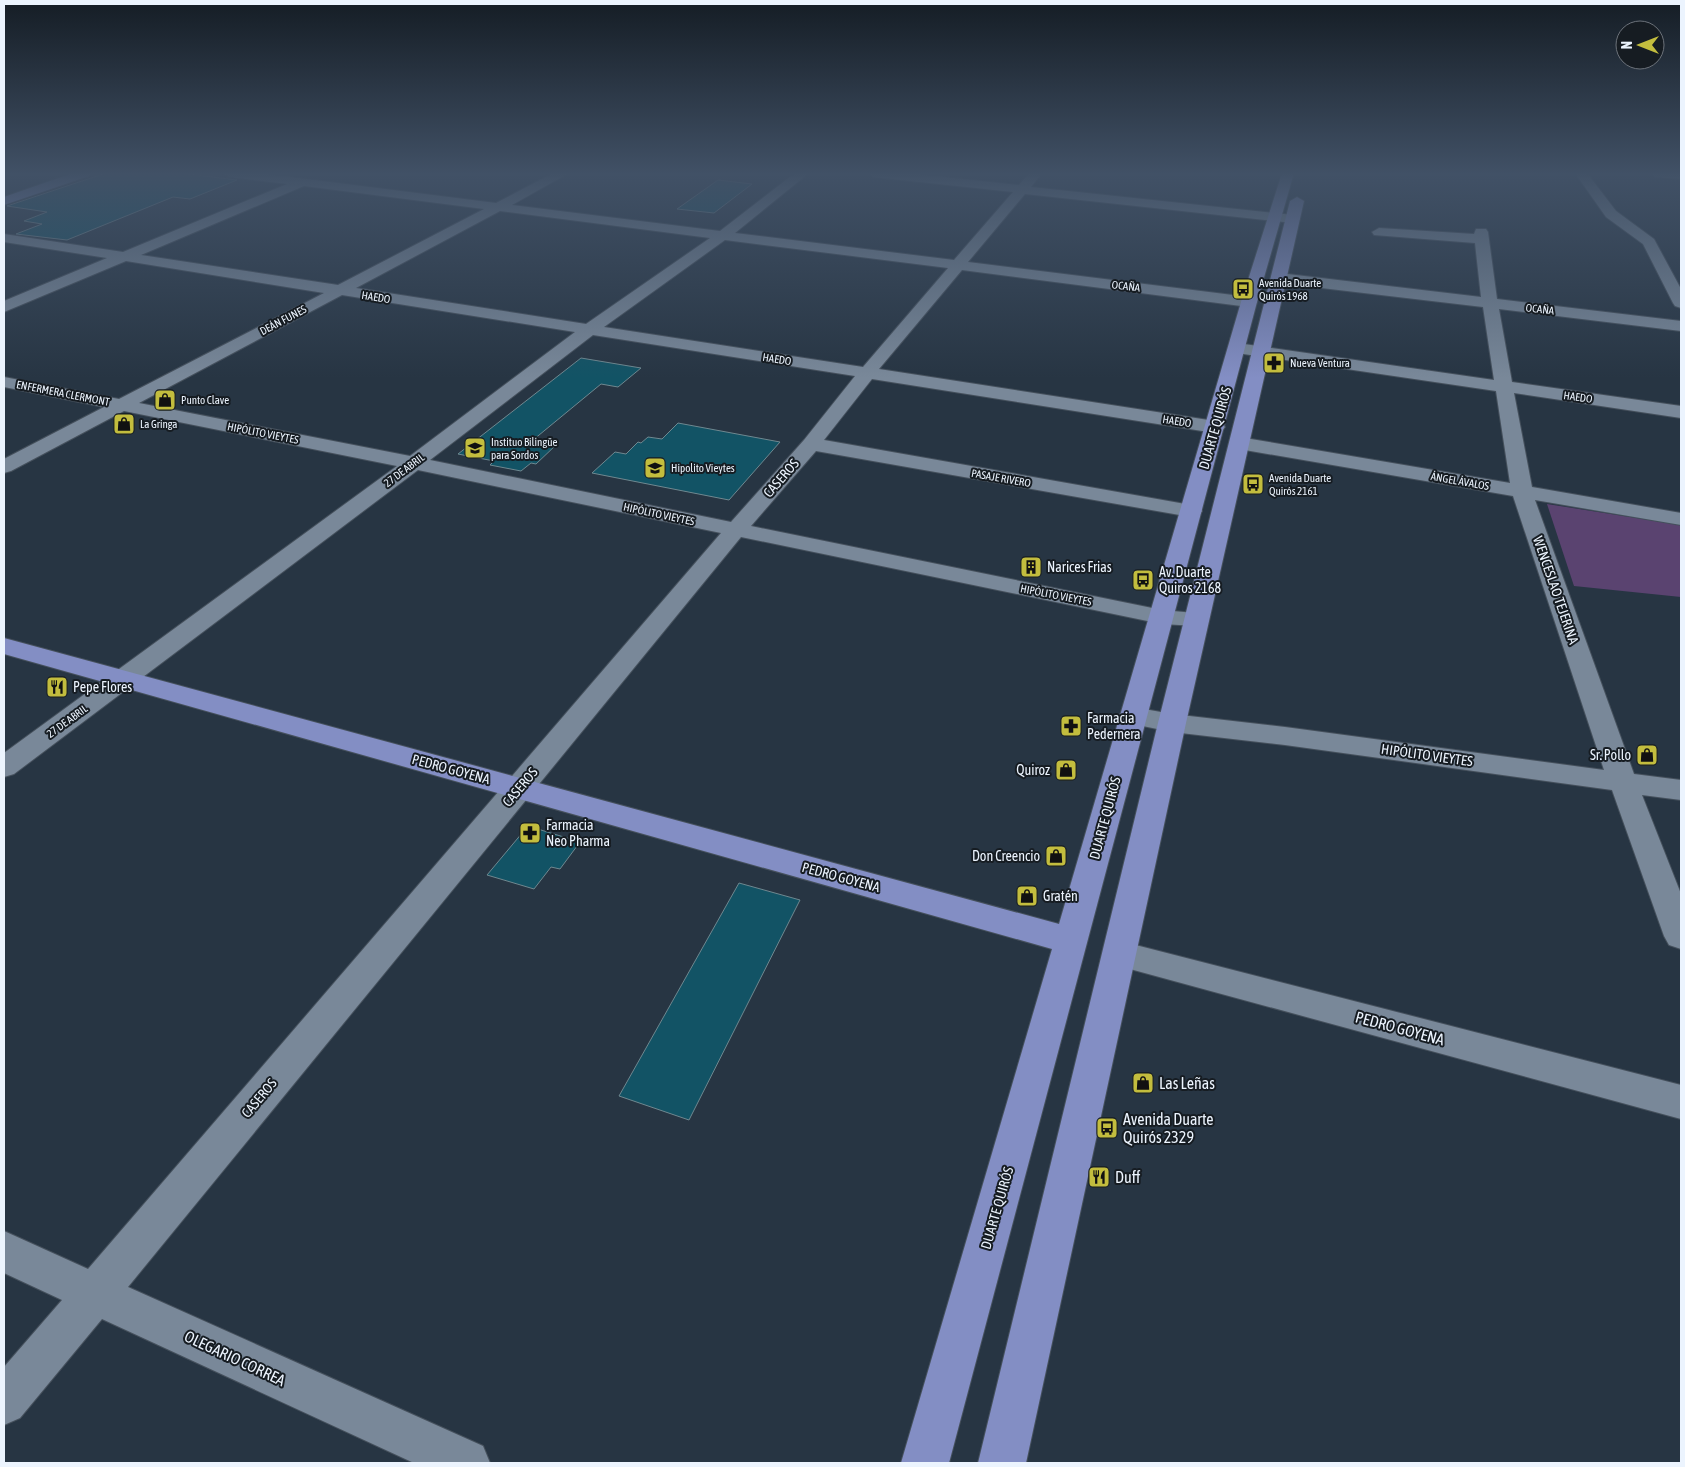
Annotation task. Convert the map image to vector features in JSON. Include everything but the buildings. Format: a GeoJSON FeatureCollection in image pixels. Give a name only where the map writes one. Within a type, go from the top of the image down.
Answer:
{"type":"FeatureCollection","features":[{"type":"Feature","properties":{"kind":"main road","name":"DUARTE QUIRÓS"},"geometry":{"type":"LineString","coordinates":[[925,1463],[1237,348],[1248,302],[1274,241]]}},
{"type":"Feature","properties":{"kind":"main road","name":"DUARTE QUIRÓS"},"geometry":{"type":"LineString","coordinates":[[1002,1463],[1172,723],[1279,278],[1282,241]]}},
{"type":"Feature","properties":{"kind":"main road","name":"PEDRO GOYENA"},"geometry":{"type":"LineString","coordinates":[[4,646],[1072,941]]}},
{"type":"Feature","properties":{"kind":"street","name":"HAEDO"},"geometry":{"type":"LineString","coordinates":[[27,241],[1215,427]]}},
{"type":"Feature","properties":{"kind":"street"},"geometry":{"type":"LineString","coordinates":[[4,307],[161,241]]}},
{"type":"Feature","properties":{"kind":"street","name":"DEÁN FUNES"},"geometry":{"type":"LineString","coordinates":[[4,467],[432,241]]}},
{"type":"Feature","properties":{"kind":"street","name":"27 DE ABRIL"},"geometry":{"type":"LineString","coordinates":[[4,767],[414,463],[590,329],[713,241]]}},
{"type":"Feature","properties":{"kind":"street","name":"OCAÑA"},"geometry":{"type":"LineString","coordinates":[[773,241],[1248,302]]}},
{"type":"Feature","properties":{"kind":"street","name":"CASEROS"},"geometry":{"type":"LineString","coordinates":[[4,1402],[735,530],[811,444],[978,241]]}},
{"type":"Feature","properties":{"kind":"street","name":"WENCESLAO TEJERINA"},"geometry":{"type":"LineString","coordinates":[[1482,241],[1503,386],[1522,492],[1623,782],[1681,936]]}},
{"type":"Feature","properties":{"kind":"street"},"geometry":{"type":"LineString","coordinates":[[1648,241],[1681,303]]}},
{"type":"Feature","properties":{"kind":"street","name":"OCAÑA"},"geometry":{"type":"LineString","coordinates":[[1279,278],[1681,326]]}},
{"type":"Feature","properties":{"kind":"street","name":"HAEDO"},"geometry":{"type":"LineString","coordinates":[[1237,348],[1681,412]]}},
{"type":"Feature","properties":{"kind":"street","name":"ENFERMERA CLERMONT"},"geometry":{"type":"LineString","coordinates":[[4,382],[122,404]]}},
{"type":"Feature","properties":{"kind":"street","name":"HIPÓLITO VIEYTES"},"geometry":{"type":"LineString","coordinates":[[122,404],[1162,617],[1198,619]]}},
{"type":"Feature","properties":{"kind":"street","name":"ÁNGEL ÁVALOS"},"geometry":{"type":"LineString","coordinates":[[1239,443],[1681,519]]}},
{"type":"Feature","properties":{"kind":"street","name":"PASAJE RIVERO"},"geometry":{"type":"LineString","coordinates":[[811,444],[1191,511]]}},
{"type":"Feature","properties":{"kind":"street","name":"HIPÓLITO VIEYTES"},"geometry":{"type":"LineString","coordinates":[[1133,716],[1172,723],[1294,737],[1681,790]]}},
{"type":"Feature","properties":{"kind":"street","name":"PEDRO GOYENA"},"geometry":{"type":"LineString","coordinates":[[1120,954],[1681,1102]]}},
{"type":"Feature","properties":{"kind":"street","name":"OLEGARIO CORREA"},"geometry":{"type":"LineString","coordinates":[[4,1252],[466,1463]]}},
{"type":"Feature","properties":{"kind":"shaded area"},"geometry":{"type":"Polygon","coordinates":[[[1547,504],[1681,525],[1681,597],[1574,586],[1547,504]]]}},
{"type":"Feature","properties":{"kind":"place","name":"Avenida Duarte Quirós 1968"},"geometry":{"type":"Point","coordinates":[1243,289]}},
{"type":"Feature","properties":{"kind":"place","name":"Nueva Ventura"},"geometry":{"type":"Point","coordinates":[1274,363]}},
{"type":"Feature","properties":{"kind":"place","name":"Punto Clave"},"geometry":{"type":"Point","coordinates":[165,400]}},
{"type":"Feature","properties":{"kind":"place","name":"La Gringa"},"geometry":{"type":"Point","coordinates":[124,424]}},
{"type":"Feature","properties":{"kind":"place","name":"Instituo Bilingüe para Sordos"},"geometry":{"type":"Point","coordinates":[475,448]}},
{"type":"Feature","properties":{"kind":"place","name":"Hipolito Vieytes"},"geometry":{"type":"Point","coordinates":[655,468]}},
{"type":"Feature","properties":{"kind":"place","name":"Avenida Duarte Quirós 2161"},"geometry":{"type":"Point","coordinates":[1253,484]}},
{"type":"Feature","properties":{"kind":"place","name":"Narices Frias"},"geometry":{"type":"Point","coordinates":[1031,567]}},
{"type":"Feature","properties":{"kind":"place","name":"Av. Duarte Quiros 2168"},"geometry":{"type":"Point","coordinates":[1143,580]}},
{"type":"Feature","properties":{"kind":"place","name":"Pepe Flores"},"geometry":{"type":"Point","coordinates":[57,687]}},
{"type":"Feature","properties":{"kind":"place","name":"Farmacia Pedernera"},"geometry":{"type":"Point","coordinates":[1071,726]}},
{"type":"Feature","properties":{"kind":"place","name":"Sr. Pollo"},"geometry":{"type":"Point","coordinates":[1647,755]}},
{"type":"Feature","properties":{"kind":"place","name":"Quiroz"},"geometry":{"type":"Point","coordinates":[1066,770]}},
{"type":"Feature","properties":{"kind":"place","name":"Farmacia Neo Pharma"},"geometry":{"type":"Point","coordinates":[530,833]}},
{"type":"Feature","properties":{"kind":"place","name":"Don Creencio"},"geometry":{"type":"Point","coordinates":[1056,856]}},
{"type":"Feature","properties":{"kind":"place","name":"Gratén"},"geometry":{"type":"Point","coordinates":[1027,896]}},
{"type":"Feature","properties":{"kind":"place","name":"Las Leñas"},"geometry":{"type":"Point","coordinates":[1143,1083]}},
{"type":"Feature","properties":{"kind":"place","name":"Avenida Duarte Quirós 2329"},"geometry":{"type":"Point","coordinates":[1107,1128]}},
{"type":"Feature","properties":{"kind":"place","name":"Duff"},"geometry":{"type":"Point","coordinates":[1099,1177]}}]}
